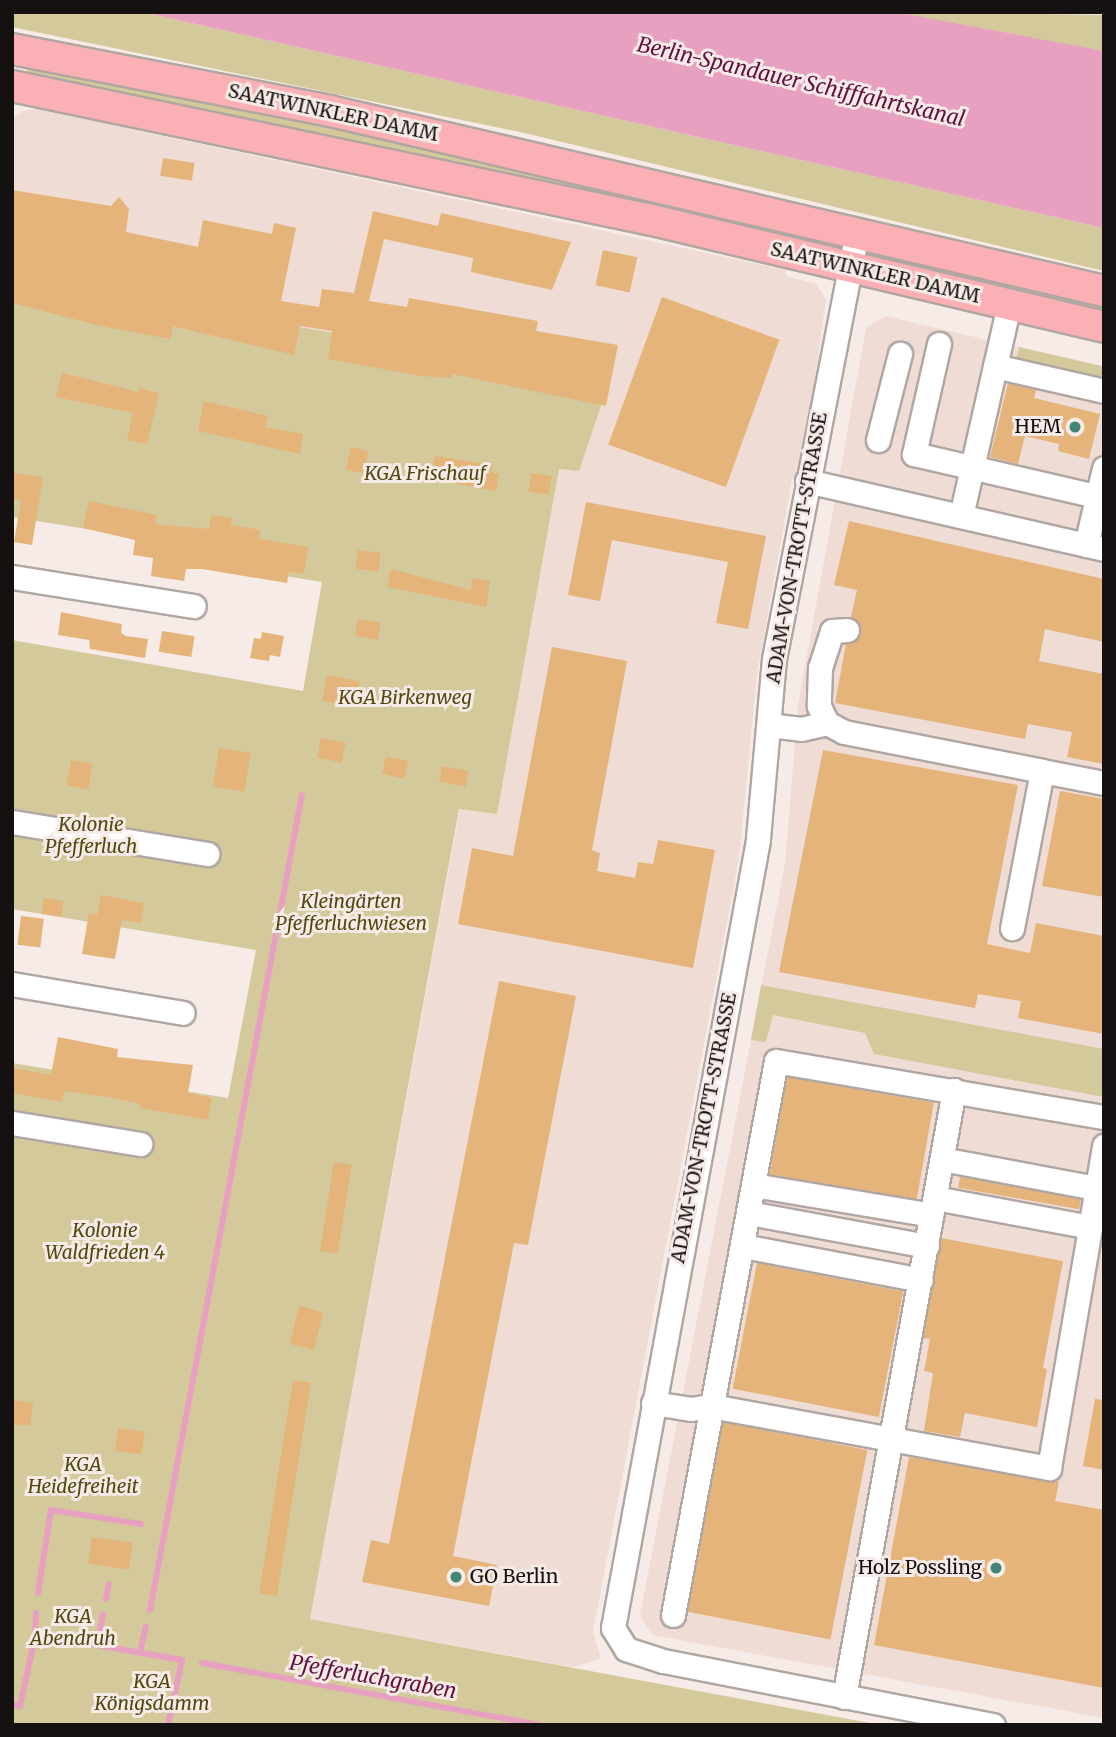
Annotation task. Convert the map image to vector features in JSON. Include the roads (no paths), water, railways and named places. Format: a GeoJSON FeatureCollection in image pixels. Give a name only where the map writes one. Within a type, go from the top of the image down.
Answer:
{"type":"FeatureCollection","features":[{"type":"Feature","properties":{"kind":"main road","name":"SAATWINKLER DAMM"},"geometry":{"type":"LineString","coordinates":[[12,49],[330,111],[652,183],[1104,291]]}},
{"type":"Feature","properties":{"kind":"main road","name":"SAATWINKLER DAMM"},"geometry":{"type":"LineString","coordinates":[[12,86],[645,219],[1104,327]]}},
{"type":"Feature","properties":{"kind":"street"},"geometry":{"type":"LineString","coordinates":[[645,219],[652,183]]}},
{"type":"Feature","properties":{"kind":"street","name":"ADAM-VON-TROTT-STRASSE"},"geometry":{"type":"LineString","coordinates":[[857,232],[774,659],[758,840],[613,1616],[616,1638],[625,1649],[653,1658],[993,1725]]}},
{"type":"Feature","properties":{"kind":"street"},"geometry":{"type":"LineString","coordinates":[[961,516],[1009,304]]}},
{"type":"Feature","properties":{"kind":"street"},"geometry":{"type":"LineString","coordinates":[[939,344],[914,454],[1100,497]]}},
{"type":"Feature","properties":{"kind":"street"},"geometry":{"type":"LineString","coordinates":[[878,440],[900,354]]}},
{"type":"Feature","properties":{"kind":"street"},"geometry":{"type":"LineString","coordinates":[[995,366],[1104,391]]}},
{"type":"Feature","properties":{"kind":"street"},"geometry":{"type":"LineString","coordinates":[[807,481],[1095,547],[1104,468]]}},
{"type":"Feature","properties":{"kind":"street"},"geometry":{"type":"LineString","coordinates":[[12,577],[194,607]]}},
{"type":"Feature","properties":{"kind":"street"},"geometry":{"type":"LineString","coordinates":[[847,630],[832,631],[820,668],[819,706],[827,723],[844,732],[1104,783]]}},
{"type":"Feature","properties":{"kind":"street"},"geometry":{"type":"LineString","coordinates":[[769,725],[801,729],[827,723]]}},
{"type":"Feature","properties":{"kind":"street"},"geometry":{"type":"LineString","coordinates":[[1012,928],[1042,771]]}},
{"type":"Feature","properties":{"kind":"street"},"geometry":{"type":"LineString","coordinates":[[12,822],[206,854]]}},
{"type":"Feature","properties":{"kind":"street"},"geometry":{"type":"LineString","coordinates":[[12,984],[183,1013]]}},
{"type":"Feature","properties":{"kind":"street"},"geometry":{"type":"LineString","coordinates":[[673,1615],[776,1061],[1104,1117]]}},
{"type":"Feature","properties":{"kind":"street"},"geometry":{"type":"LineString","coordinates":[[844,1697],[894,1439],[954,1090]]}},
{"type":"Feature","properties":{"kind":"street"},"geometry":{"type":"LineString","coordinates":[[12,1124],[141,1144]]}},
{"type":"Feature","properties":{"kind":"street"},"geometry":{"type":"LineString","coordinates":[[653,1403],[691,1409],[711,1406],[1049,1468],[1104,1146]]}},
{"type":"Feature","properties":{"kind":"street"},"geometry":{"type":"LineString","coordinates":[[942,1159],[1096,1188]]}},
{"type":"Feature","properties":{"kind":"street"},"geometry":{"type":"LineString","coordinates":[[753,1185],[1090,1227]]}},
{"type":"Feature","properties":{"kind":"street"},"geometry":{"type":"LineString","coordinates":[[749,1213],[927,1246]]}},
{"type":"Feature","properties":{"kind":"street"},"geometry":{"type":"LineString","coordinates":[[743,1246],[921,1280]]}},
{"type":"Feature","properties":{"kind":"water","name":"Berlin-Spandauer Schifffahrtskanal"},"geometry":{"type":"Polygon","coordinates":[[[142,12],[895,12],[1104,51],[1104,228],[142,12]]]}},
{"type":"Feature","properties":{"kind":"waterway"},"geometry":{"type":"LineString","coordinates":[[150,1610],[302,795]]}},
{"type":"Feature","properties":{"kind":"waterway","name":"Pfefferluchgraben"},"geometry":{"type":"LineString","coordinates":[[38,1593],[51,1510],[141,1524]]}},
{"type":"Feature","properties":{"kind":"waterway","name":"Pfefferluchgraben"},"geometry":{"type":"LineString","coordinates":[[106,1599],[109,1584]]}},
{"type":"Feature","properties":{"kind":"waterway","name":"Pfefferluchgraben"},"geometry":{"type":"LineString","coordinates":[[35,1637],[36,1613]]}},
{"type":"Feature","properties":{"kind":"waterway","name":"Pfefferluchgraben"},"geometry":{"type":"LineString","coordinates":[[97,1645],[103,1615]]}},
{"type":"Feature","properties":{"kind":"waterway"},"geometry":{"type":"LineString","coordinates":[[140,1652],[146,1627]]}},
{"type":"Feature","properties":{"kind":"waterway","name":"Pfefferluchgraben"},"geometry":{"type":"LineString","coordinates":[[12,1705],[20,1706],[35,1637],[182,1660],[168,1725]]}},
{"type":"Feature","properties":{"kind":"waterway","name":"Pfefferluchgraben"},"geometry":{"type":"LineString","coordinates":[[202,1663],[539,1725]]}},
{"type":"Feature","properties":{"kind":"place","name":"HEM"},"geometry":{"type":"Point","coordinates":[1075,427]}},
{"type":"Feature","properties":{"kind":"place","name":"Holz Possling"},"geometry":{"type":"Point","coordinates":[996,1568]}},
{"type":"Feature","properties":{"kind":"place","name":"GO Berlin"},"geometry":{"type":"Point","coordinates":[456,1577]}},
{"type":"Feature","properties":{"kind":"park label","name":"KGA Frischauf"},"geometry":{"type":"Point","coordinates":[425,474]}},
{"type":"Feature","properties":{"kind":"park label","name":"KGA Birkenweg"},"geometry":{"type":"Point","coordinates":[405,698]}},
{"type":"Feature","properties":{"kind":"park label","name":"Kolonie Pfefferluch"},"geometry":{"type":"Point","coordinates":[91,836]}},
{"type":"Feature","properties":{"kind":"park label","name":"Kleingärten Pfefferluchwiesen"},"geometry":{"type":"Point","coordinates":[351,913]}},
{"type":"Feature","properties":{"kind":"park label","name":"Kolonie Waldfrieden 4"},"geometry":{"type":"Point","coordinates":[105,1242]}},
{"type":"Feature","properties":{"kind":"park label","name":"KGA Heidefreiheit"},"geometry":{"type":"Point","coordinates":[83,1476]}},
{"type":"Feature","properties":{"kind":"park label","name":"KGA Abendruh"},"geometry":{"type":"Point","coordinates":[73,1628]}},
{"type":"Feature","properties":{"kind":"park label","name":"KGA Königsdamm"},"geometry":{"type":"Point","coordinates":[152,1693]}}]}
